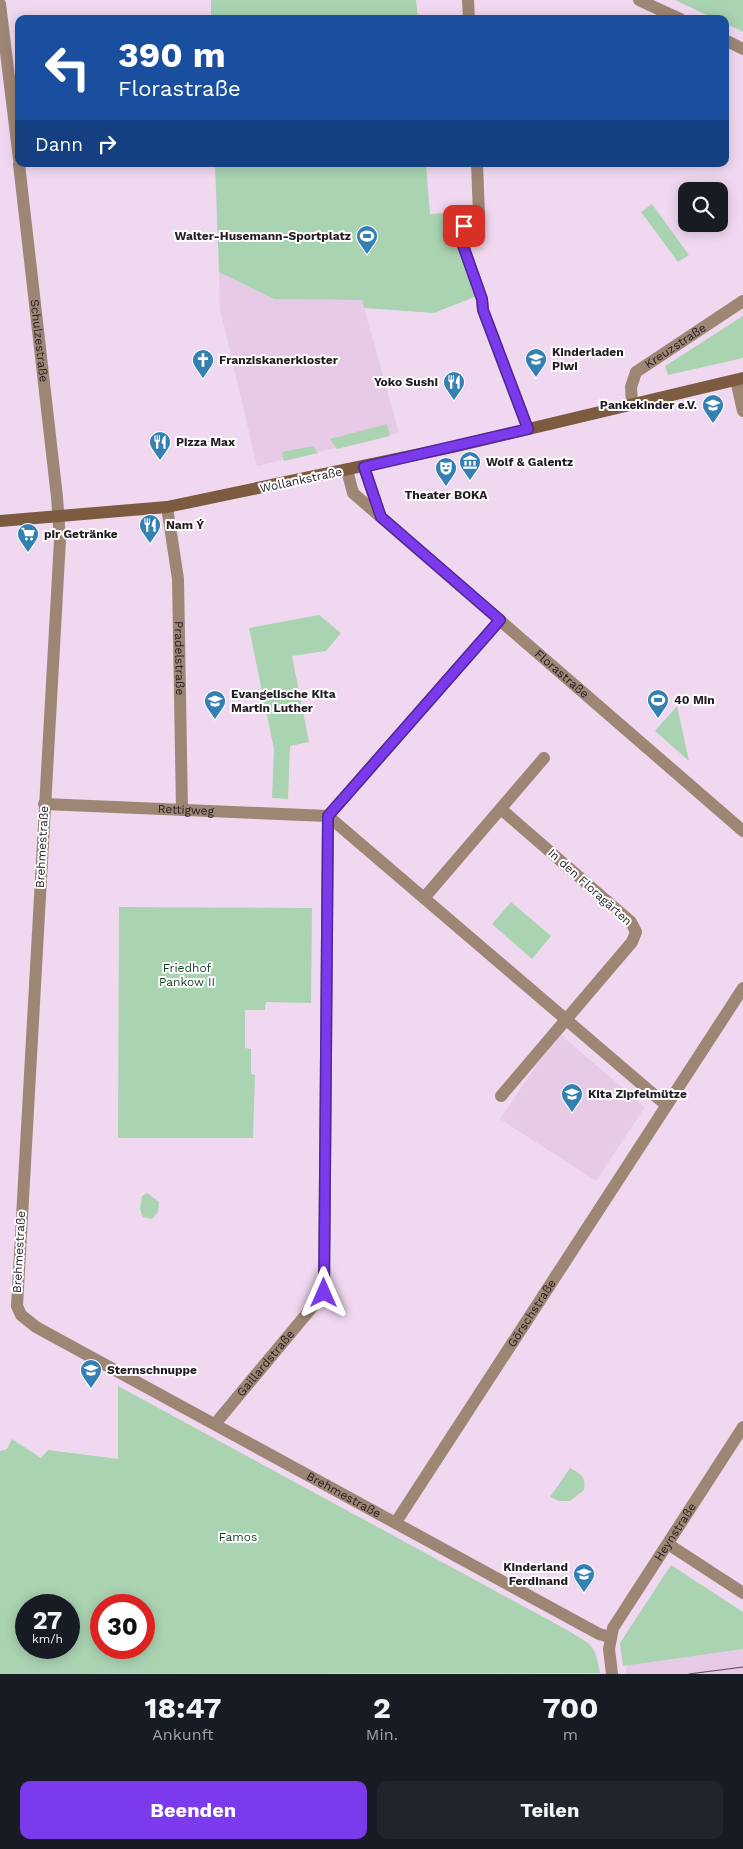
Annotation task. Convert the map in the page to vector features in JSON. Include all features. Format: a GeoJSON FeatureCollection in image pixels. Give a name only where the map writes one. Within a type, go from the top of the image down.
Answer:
{"type":"FeatureCollection","features":[{"type":"Feature","properties":{"kind":"main road","name":"Wollankstraße"},"geometry":{"type":"LineString","coordinates":[[0,521],[167,508],[364,467],[739,379]]}},
{"type":"Feature","properties":{"kind":"street"},"geometry":{"type":"LineString","coordinates":[[468,0],[469,15]]}},
{"type":"Feature","properties":{"kind":"street"},"geometry":{"type":"LineString","coordinates":[[639,0],[671,15]]}},
{"type":"Feature","properties":{"kind":"street"},"geometry":{"type":"LineString","coordinates":[[0,4],[15,126]]}},
{"type":"Feature","properties":{"kind":"street"},"geometry":{"type":"LineString","coordinates":[[729,42],[743,49]]}},
{"type":"Feature","properties":{"kind":"street","name":"Schulzestraße"},"geometry":{"type":"LineString","coordinates":[[19,167],[59,516]]}},
{"type":"Feature","properties":{"kind":"street"},"geometry":{"type":"LineString","coordinates":[[477,167],[479,214],[475,221],[464,226],[460,237],[483,310],[528,429]]}},
{"type":"Feature","properties":{"kind":"street","name":"Kreuzstraße"},"geometry":{"type":"LineString","coordinates":[[632,404],[631,387],[636,372],[662,353],[743,302]]}},
{"type":"Feature","properties":{"kind":"street"},"geometry":{"type":"LineString","coordinates":[[739,379],[743,411]]}},
{"type":"Feature","properties":{"kind":"street"},"geometry":{"type":"LineString","coordinates":[[364,467],[381,517]]}},
{"type":"Feature","properties":{"kind":"street","name":"Florastraße"},"geometry":{"type":"LineString","coordinates":[[347,470],[353,493],[743,831]]}},
{"type":"Feature","properties":{"kind":"street","name":"Pradelstraße"},"geometry":{"type":"LineString","coordinates":[[167,508],[178,580],[182,810]]}},
{"type":"Feature","properties":{"kind":"street","name":"Brehmestraße"},"geometry":{"type":"LineString","coordinates":[[59,516],[59,548],[17,1306],[21,1316],[36,1328],[599,1634],[610,1637]]}},
{"type":"Feature","properties":{"kind":"street"},"geometry":{"type":"LineString","coordinates":[[500,620],[328,816],[666,1105]]}},
{"type":"Feature","properties":{"kind":"street"},"geometry":{"type":"LineString","coordinates":[[424,898],[544,758]]}},
{"type":"Feature","properties":{"kind":"street","name":"Rettigweg"},"geometry":{"type":"LineString","coordinates":[[44,804],[328,816]]}},
{"type":"Feature","properties":{"kind":"street","name":"In den Floragärten"},"geometry":{"type":"LineString","coordinates":[[501,809],[631,922],[636,932],[632,942],[501,1096]]}},
{"type":"Feature","properties":{"kind":"street","name":"Gaillardstraße"},"geometry":{"type":"LineString","coordinates":[[215,1424],[324,1293],[328,816]]}},
{"type":"Feature","properties":{"kind":"street","name":"Görschstraße"},"geometry":{"type":"LineString","coordinates":[[396,1522],[743,988]]}},
{"type":"Feature","properties":{"kind":"street","name":"Heynstraße"},"geometry":{"type":"LineString","coordinates":[[610,1637],[613,1628],[743,1427]]}},
{"type":"Feature","properties":{"kind":"street"},"geometry":{"type":"LineString","coordinates":[[668,1544],[743,1593]]}},
{"type":"Feature","properties":{"kind":"street"},"geometry":{"type":"LineString","coordinates":[[610,1637],[608,1649],[612,1674]]}},
{"type":"Feature","properties":{"kind":"shaded area"},"geometry":{"type":"Polygon","coordinates":[[[219,272],[274,299],[362,300],[399,433],[257,466],[220,309],[219,272]]]}},
{"type":"Feature","properties":{"kind":"shaded area","name":"Kita Zipfelmütze"},"geometry":{"type":"Polygon","coordinates":[[[561,1035],[645,1107],[596,1181],[500,1119],[538,1063],[561,1035]]]}},
{"type":"Feature","properties":{"kind":"shaded area"},"geometry":{"type":"Polygon","coordinates":[[[743,1649],[743,1674],[625,1674],[627,1665],[743,1649]]]}},
{"type":"Feature","properties":{"kind":"green space"},"geometry":{"type":"Polygon","coordinates":[[[211,0],[416,0],[418,15],[211,15],[211,0]]]}},
{"type":"Feature","properties":{"kind":"green space"},"geometry":{"type":"Polygon","coordinates":[[[675,0],[743,0],[743,32],[729,25],[729,15],[707,15],[675,0]]]}},
{"type":"Feature","properties":{"kind":"green space","name":"Walter-Husemann-Sportplatz"},"geometry":{"type":"Polygon","coordinates":[[[215,167],[426,167],[430,214],[446,213],[477,296],[434,313],[364,308],[362,300],[274,299],[219,272],[215,167]]]}},
{"type":"Feature","properties":{"kind":"green space"},"geometry":{"type":"Polygon","coordinates":[[[652,204],[689,255],[678,262],[641,212],[652,204]]]}},
{"type":"Feature","properties":{"kind":"green space"},"geometry":{"type":"Polygon","coordinates":[[[743,316],[743,358],[668,375],[665,366],[743,316]]]}},
{"type":"Feature","properties":{"kind":"green space"},"geometry":{"type":"Polygon","coordinates":[[[387,424],[390,436],[337,449],[330,439],[387,424]]]}},
{"type":"Feature","properties":{"kind":"green space"},"geometry":{"type":"Polygon","coordinates":[[[313,446],[318,453],[284,461],[282,452],[313,446]]]}},
{"type":"Feature","properties":{"kind":"green space"},"geometry":{"type":"Polygon","coordinates":[[[319,615],[341,633],[326,651],[292,656],[309,742],[290,746],[288,799],[272,798],[274,749],[249,628],[319,615]]]}},
{"type":"Feature","properties":{"kind":"green space"},"geometry":{"type":"Polygon","coordinates":[[[677,706],[689,761],[655,731],[677,706]]]}},
{"type":"Feature","properties":{"kind":"green space"},"geometry":{"type":"Polygon","coordinates":[[[511,902],[551,936],[532,959],[492,924],[511,902]]]}},
{"type":"Feature","properties":{"kind":"green space","name":"Friedhof Pankow II"},"geometry":{"type":"Polygon","coordinates":[[[119,907],[312,908],[311,1003],[266,1002],[265,1010],[245,1010],[245,1048],[251,1049],[251,1074],[255,1075],[253,1138],[118,1138],[119,907]]]}},
{"type":"Feature","properties":{"kind":"green space"},"geometry":{"type":"Polygon","coordinates":[[[147,1193],[159,1202],[158,1212],[152,1219],[143,1217],[140,1209],[142,1196],[147,1193]]]}},
{"type":"Feature","properties":{"kind":"green space","name":"Famos"},"geometry":{"type":"Polygon","coordinates":[[[118,1386],[569,1631],[592,1647],[600,1673],[0,1674],[0,1451],[7,1449],[12,1439],[41,1458],[48,1450],[118,1459],[118,1386]]]}},
{"type":"Feature","properties":{"kind":"green space"},"geometry":{"type":"Polygon","coordinates":[[[570,1468],[578,1472],[584,1479],[584,1490],[570,1501],[559,1501],[550,1497],[570,1468]]]}},
{"type":"Feature","properties":{"kind":"green space"},"geometry":{"type":"Polygon","coordinates":[[[671,1565],[743,1612],[743,1649],[623,1666],[620,1643],[671,1565]]]}},
{"type":"Feature","properties":{"kind":"tram line"},"geometry":{"type":"LineString","coordinates":[[689,1674],[743,1667]]}},
{"type":"Feature","properties":{"kind":"place","name":"Walter-Husemann-Sportplatz"},"geometry":{"type":"Point","coordinates":[367,255]}},
{"type":"Feature","properties":{"kind":"place","name":"Kinderladen Piwi"},"geometry":{"type":"Point","coordinates":[536,378]}},
{"type":"Feature","properties":{"kind":"place","name":"Franziskanerkloster"},"geometry":{"type":"Point","coordinates":[203,379]}},
{"type":"Feature","properties":{"kind":"place","name":"Yoko Sushi"},"geometry":{"type":"Point","coordinates":[454,401]}},
{"type":"Feature","properties":{"kind":"place","name":"Pankekinder e.V."},"geometry":{"type":"Point","coordinates":[713,424]}},
{"type":"Feature","properties":{"kind":"place","name":"Pizza Max"},"geometry":{"type":"Point","coordinates":[160,461]}},
{"type":"Feature","properties":{"kind":"place","name":"Wolf & Galentz"},"geometry":{"type":"Point","coordinates":[470,481]}},
{"type":"Feature","properties":{"kind":"place","name":"Theater BOKA"},"geometry":{"type":"Point","coordinates":[446,487]}},
{"type":"Feature","properties":{"kind":"place","name":"Nam Ý"},"geometry":{"type":"Point","coordinates":[150,544]}},
{"type":"Feature","properties":{"kind":"place","name":"pir Getränke"},"geometry":{"type":"Point","coordinates":[28,553]}},
{"type":"Feature","properties":{"kind":"place","name":"40 Min"},"geometry":{"type":"Point","coordinates":[658,719]}},
{"type":"Feature","properties":{"kind":"place","name":"Evangelische Kita Martin Luther"},"geometry":{"type":"Point","coordinates":[215,720]}},
{"type":"Feature","properties":{"kind":"place","name":"Kita Zipfelmütze"},"geometry":{"type":"Point","coordinates":[572,1113]}},
{"type":"Feature","properties":{"kind":"place","name":"Sternschnuppe"},"geometry":{"type":"Point","coordinates":[91,1389]}},
{"type":"Feature","properties":{"kind":"place","name":"Kinderland Ferdinand"},"geometry":{"type":"Point","coordinates":[584,1593]}},
{"type":"Feature","properties":{"kind":"route"},"geometry":{"type":"LineString","coordinates":[[324,1293],[328,816],[500,620],[381,517],[364,467],[528,429],[481,304],[482,299],[460,237],[464,226]]}}]}
